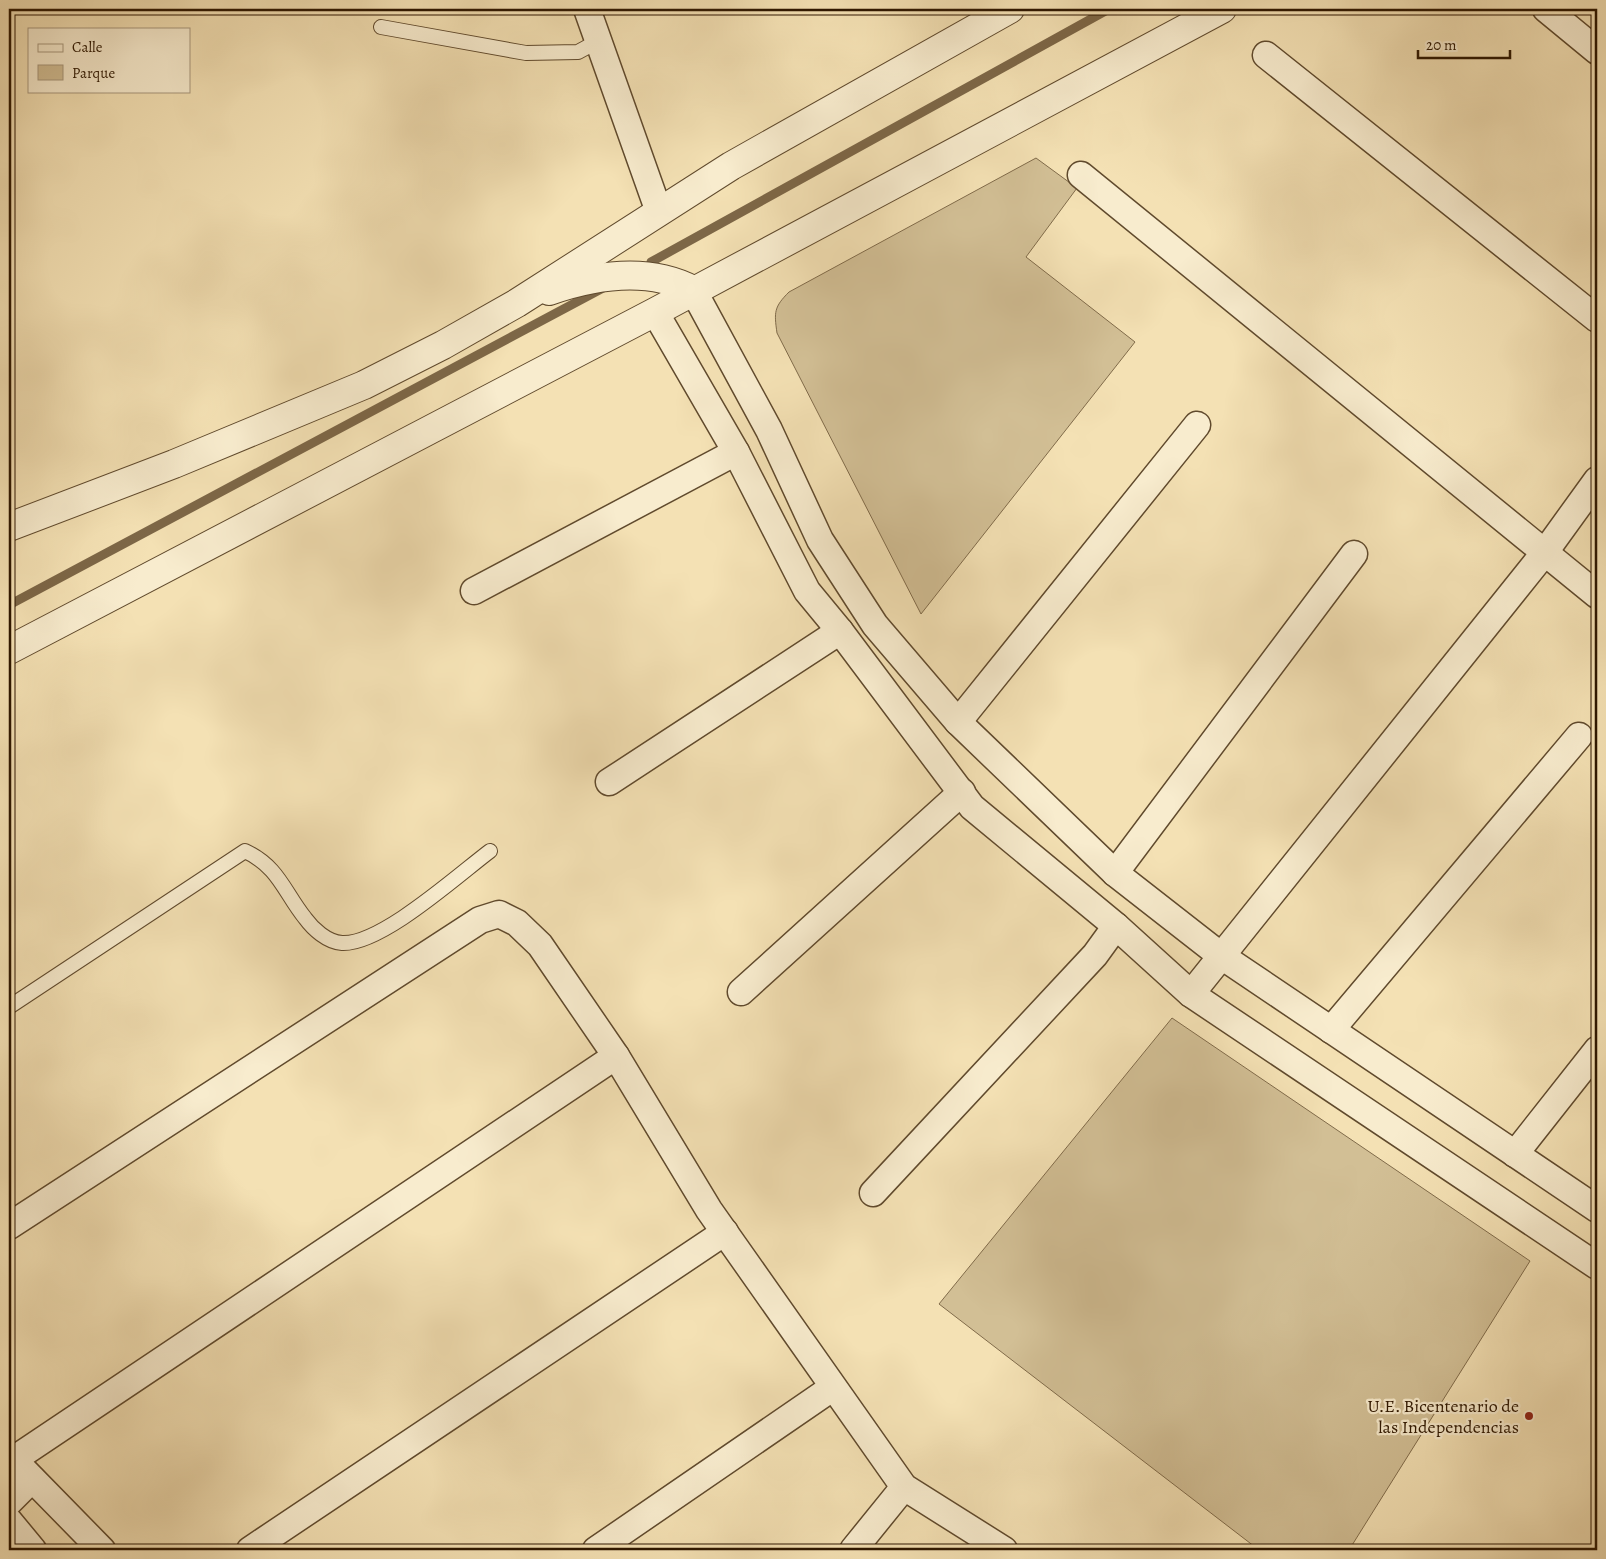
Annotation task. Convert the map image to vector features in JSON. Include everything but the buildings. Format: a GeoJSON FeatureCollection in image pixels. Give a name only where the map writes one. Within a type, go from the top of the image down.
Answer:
{"type":"FeatureCollection","features":[{"type":"Feature","properties":{"kind":"street"},"geometry":{"type":"LineString","coordinates":[[587,9],[600,40],[659,212]]}},
{"type":"Feature","properties":{"kind":"street"},"geometry":{"type":"LineString","coordinates":[[9,527],[174,464],[364,385],[443,345],[517,303],[731,166],[1010,9]]}},
{"type":"Feature","properties":{"kind":"street"},"geometry":{"type":"LineString","coordinates":[[9,650],[655,312],[1222,9]]}},
{"type":"Feature","properties":{"kind":"street"},"geometry":{"type":"LineString","coordinates":[[1546,9],[1597,51]]}},
{"type":"Feature","properties":{"kind":"street"},"geometry":{"type":"LineString","coordinates":[[1266,55],[1597,319]]}},
{"type":"Feature","properties":{"kind":"street"},"geometry":{"type":"LineString","coordinates":[[1081,175],[1597,595]]}},
{"type":"Feature","properties":{"kind":"street"},"geometry":{"type":"LineString","coordinates":[[517,303],[575,283],[626,275],[660,277],[678,281],[694,290],[769,430],[820,540],[875,625],[958,722],[1115,873],[1220,955],[1597,1209]]}},
{"type":"Feature","properties":{"kind":"street"},"geometry":{"type":"LineString","coordinates":[[655,312],[736,452],[807,591],[840,631],[972,807],[1116,926],[1191,994],[1597,1266]]}},
{"type":"Feature","properties":{"kind":"street"},"geometry":{"type":"LineString","coordinates":[[958,722],[1197,425]]}},
{"type":"Feature","properties":{"kind":"street"},"geometry":{"type":"LineString","coordinates":[[474,591],[736,452]]}},
{"type":"Feature","properties":{"kind":"street"},"geometry":{"type":"LineString","coordinates":[[1191,994],[1220,955],[1544,552],[1597,480]]}},
{"type":"Feature","properties":{"kind":"street"},"geometry":{"type":"LineString","coordinates":[[1115,873],[1354,554]]}},
{"type":"Feature","properties":{"kind":"street"},"geometry":{"type":"LineString","coordinates":[[609,782],[840,631]]}},
{"type":"Feature","properties":{"kind":"street"},"geometry":{"type":"LineString","coordinates":[[1331,1030],[1579,736]]}},
{"type":"Feature","properties":{"kind":"street"},"geometry":{"type":"LineString","coordinates":[[741,992],[962,792]]}},
{"type":"Feature","properties":{"kind":"street"},"geometry":{"type":"LineString","coordinates":[[9,1226],[480,920],[499,914],[517,923],[540,945],[616,1056],[709,1210],[832,1388],[904,1487],[1004,1550]]}},
{"type":"Feature","properties":{"kind":"street"},"geometry":{"type":"LineString","coordinates":[[873,1193],[1095,955],[1116,926]]}},
{"type":"Feature","properties":{"kind":"street"},"geometry":{"type":"LineString","coordinates":[[1515,1154],[1597,1050]]}},
{"type":"Feature","properties":{"kind":"street"},"geometry":{"type":"LineString","coordinates":[[102,1550],[11,1457],[616,1056]]}},
{"type":"Feature","properties":{"kind":"street"},"geometry":{"type":"LineString","coordinates":[[250,1550],[725,1232]]}},
{"type":"Feature","properties":{"kind":"street"},"geometry":{"type":"LineString","coordinates":[[596,1550],[832,1388]]}},
{"type":"Feature","properties":{"kind":"street"},"geometry":{"type":"LineString","coordinates":[[9,1502],[32,1479]]}},
{"type":"Feature","properties":{"kind":"street"},"geometry":{"type":"LineString","coordinates":[[853,1550],[904,1487]]}},
{"type":"Feature","properties":{"kind":"lane"},"geometry":{"type":"LineString","coordinates":[[382,27],[526,53],[578,52],[600,40]]}},
{"type":"Feature","properties":{"kind":"lane"},"geometry":{"type":"LineString","coordinates":[[9,1007],[245,851],[273,871],[306,920],[326,939],[342,943],[366,938],[388,928],[490,851]]}},
{"type":"Feature","properties":{"kind":"green space"},"geometry":{"type":"Polygon","coordinates":[[[1036,158],[1077,188],[1026,257],[1135,342],[921,614],[777,333],[776,310],[789,292],[1036,158]]]}},
{"type":"Feature","properties":{"kind":"green space"},"geometry":{"type":"Polygon","coordinates":[[[1172,1018],[1530,1261],[1349,1550],[1259,1550],[939,1304],[1172,1018]]]}},
{"type":"Feature","properties":{"kind":"waterway"},"geometry":{"type":"LineString","coordinates":[[651,262],[1109,9]]}},
{"type":"Feature","properties":{"kind":"waterway"},"geometry":{"type":"LineString","coordinates":[[9,605],[603,288]]}},
{"type":"Feature","properties":{"kind":"place","name":"U.E. Bicentenario de las Independencias"},"geometry":{"type":"Point","coordinates":[1529,1416]}}]}
